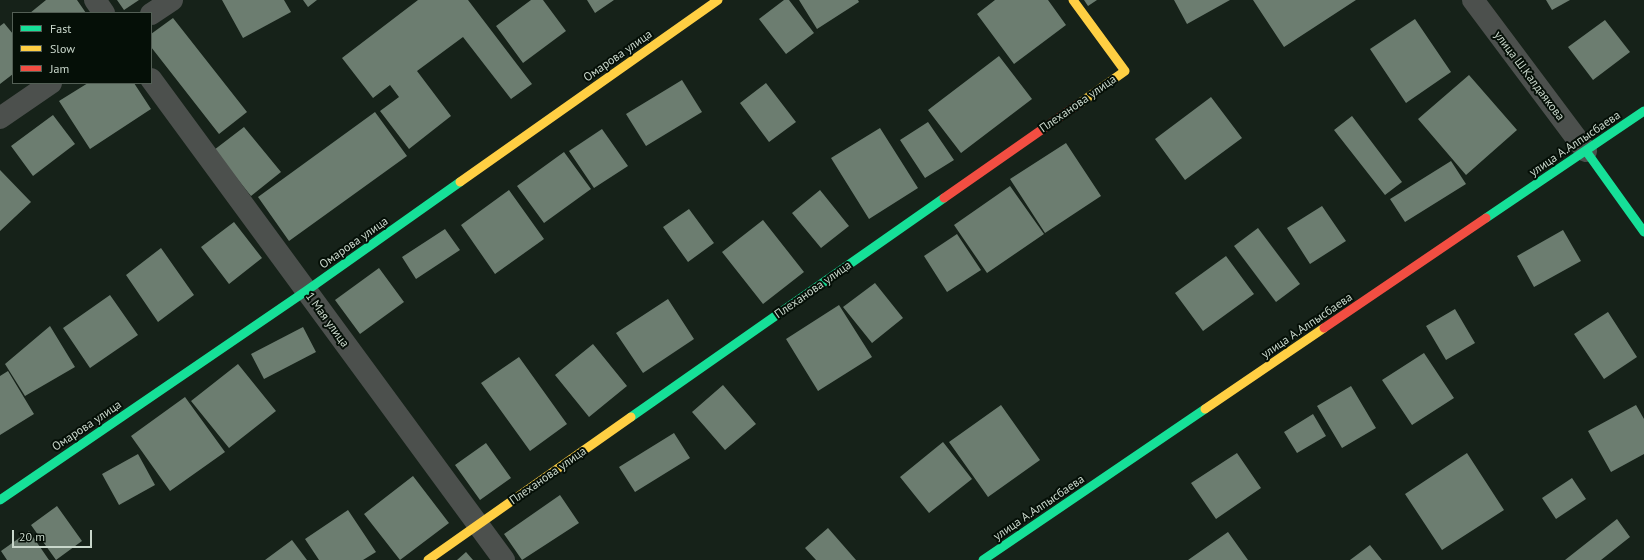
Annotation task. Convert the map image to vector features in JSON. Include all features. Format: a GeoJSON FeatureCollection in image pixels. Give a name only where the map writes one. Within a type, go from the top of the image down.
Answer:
{"type":"FeatureCollection","features":[{"type":"Feature","properties":{"kind":"street"},"geometry":{"type":"LineString","coordinates":[[95,0],[103,12]]}},
{"type":"Feature","properties":{"kind":"street"},"geometry":{"type":"LineString","coordinates":[[152,13],[172,0]]}},
{"type":"Feature","properties":{"kind":"street","name":"Омарова улица"},"geometry":{"type":"LineString","coordinates":[[0,500],[306,291],[718,0]]}},
{"type":"Feature","properties":{"kind":"street","name":"Плеханова улица"},"geometry":{"type":"LineString","coordinates":[[428,560],[1125,71],[1073,0]]}},
{"type":"Feature","properties":{"kind":"street","name":"улица Ш.Калдаякова"},"geometry":{"type":"LineString","coordinates":[[1473,0],[1586,151]]}},
{"type":"Feature","properties":{"kind":"street","name":"1 Мая улица"},"geometry":{"type":"LineString","coordinates":[[152,80],[504,560]]}},
{"type":"Feature","properties":{"kind":"street"},"geometry":{"type":"LineString","coordinates":[[0,118],[50,84]]}},
{"type":"Feature","properties":{"kind":"street","name":"улица А.Алпысбаева"},"geometry":{"type":"LineString","coordinates":[[983,560],[1644,111]]}},
{"type":"Feature","properties":{"kind":"street"},"geometry":{"type":"LineString","coordinates":[[1586,151],[1644,232]]}},
{"type":"Feature","properties":{"kind":"building"},"geometry":{"type":"Polygon","coordinates":[[[46,0],[77,0],[85,12],[31,12],[46,0]]]}},
{"type":"Feature","properties":{"kind":"building"},"geometry":{"type":"Polygon","coordinates":[[[117,0],[139,0],[124,10],[117,0]]]}},
{"type":"Feature","properties":{"kind":"building"},"geometry":{"type":"Polygon","coordinates":[[[222,0],[284,0],[291,12],[243,38],[222,0]]]}},
{"type":"Feature","properties":{"kind":"building"},"geometry":{"type":"Polygon","coordinates":[[[303,0],[317,0],[308,7],[303,0]]]}},
{"type":"Feature","properties":{"kind":"building"},"geometry":{"type":"Polygon","coordinates":[[[418,0],[468,0],[532,84],[511,99],[463,37],[417,71],[451,116],[409,149],[380,111],[399,97],[390,85],[373,98],[342,58],[418,0]]]}},
{"type":"Feature","properties":{"kind":"building"},"geometry":{"type":"Polygon","coordinates":[[[531,0],[543,0],[566,31],[523,63],[496,26],[531,0]]]}},
{"type":"Feature","properties":{"kind":"building"},"geometry":{"type":"Polygon","coordinates":[[[587,0],[614,0],[595,13],[587,0]]]}},
{"type":"Feature","properties":{"kind":"building"},"geometry":{"type":"Polygon","coordinates":[[[784,0],[789,0],[814,33],[786,54],[759,19],[784,0]]]}},
{"type":"Feature","properties":{"kind":"building"},"geometry":{"type":"Polygon","coordinates":[[[799,0],[858,0],[859,2],[817,29],[799,0]]]}},
{"type":"Feature","properties":{"kind":"building"},"geometry":{"type":"Polygon","coordinates":[[[995,0],[1048,0],[1066,25],[1014,64],[977,14],[995,0]]]}},
{"type":"Feature","properties":{"kind":"building"},"geometry":{"type":"Polygon","coordinates":[[[1084,0],[1097,0],[1088,6],[1084,0]]]}},
{"type":"Feature","properties":{"kind":"building"},"geometry":{"type":"Polygon","coordinates":[[[1174,0],[1230,0],[1187,24],[1174,0]]]}},
{"type":"Feature","properties":{"kind":"building"},"geometry":{"type":"Polygon","coordinates":[[[1253,0],[1356,0],[1284,47],[1253,0]]]}},
{"type":"Feature","properties":{"kind":"building"},"geometry":{"type":"Polygon","coordinates":[[[1546,0],[1570,0],[1552,10],[1546,0]]]}},
{"type":"Feature","properties":{"kind":"building"},"geometry":{"type":"Polygon","coordinates":[[[173,18],[247,112],[219,134],[152,48],[152,33],[173,18]]]}},
{"type":"Feature","properties":{"kind":"building"},"geometry":{"type":"Polygon","coordinates":[[[1415,19],[1451,72],[1406,103],[1370,49],[1415,19]]]}},
{"type":"Feature","properties":{"kind":"building"},"geometry":{"type":"Polygon","coordinates":[[[1605,20],[1630,52],[1593,80],[1568,47],[1605,20]]]}},
{"type":"Feature","properties":{"kind":"building"},"geometry":{"type":"Polygon","coordinates":[[[4,23],[12,33],[12,75],[0,84],[0,26],[4,23]]]}},
{"type":"Feature","properties":{"kind":"building"},"geometry":{"type":"Polygon","coordinates":[[[999,56],[1032,99],[961,153],[928,110],[999,56]]]}},
{"type":"Feature","properties":{"kind":"building"},"geometry":{"type":"Polygon","coordinates":[[[1469,75],[1517,130],[1466,175],[1418,119],[1469,75]]]}},
{"type":"Feature","properties":{"kind":"building"},"geometry":{"type":"Polygon","coordinates":[[[682,80],[702,112],[646,146],[626,114],[682,80]]]}},
{"type":"Feature","properties":{"kind":"building"},"geometry":{"type":"Polygon","coordinates":[[[766,83],[796,122],[769,142],[740,103],[766,83]]]}},
{"type":"Feature","properties":{"kind":"building"},"geometry":{"type":"Polygon","coordinates":[[[86,84],[135,84],[151,109],[90,149],[59,101],[86,84]]]}},
{"type":"Feature","properties":{"kind":"building"},"geometry":{"type":"Polygon","coordinates":[[[1211,97],[1242,138],[1185,180],[1155,139],[1211,97]]]}},
{"type":"Feature","properties":{"kind":"building"},"geometry":{"type":"Polygon","coordinates":[[[375,112],[407,156],[289,241],[258,197],[375,112]]]}},
{"type":"Feature","properties":{"kind":"building"},"geometry":{"type":"Polygon","coordinates":[[[53,115],[75,144],[33,176],[11,146],[53,115]]]}},
{"type":"Feature","properties":{"kind":"building"},"geometry":{"type":"Polygon","coordinates":[[[1352,116],[1402,182],[1385,195],[1334,130],[1352,116]]]}},
{"type":"Feature","properties":{"kind":"building"},"geometry":{"type":"Polygon","coordinates":[[[928,122],[954,160],[925,178],[900,140],[928,122]]]}},
{"type":"Feature","properties":{"kind":"building"},"geometry":{"type":"Polygon","coordinates":[[[244,127],[281,172],[251,196],[214,150],[244,127]]]}},
{"type":"Feature","properties":{"kind":"building"},"geometry":{"type":"Polygon","coordinates":[[[880,128],[918,188],[869,219],[831,158],[880,128]]]}},
{"type":"Feature","properties":{"kind":"building"},"geometry":{"type":"Polygon","coordinates":[[[602,129],[628,166],[594,188],[569,151],[602,129]]]}},
{"type":"Feature","properties":{"kind":"building"},"geometry":{"type":"Polygon","coordinates":[[[1066,143],[1101,196],[1045,233],[1010,179],[1066,143]]]}},
{"type":"Feature","properties":{"kind":"building"},"geometry":{"type":"Polygon","coordinates":[[[564,152],[591,189],[544,223],[517,186],[564,152]]]}},
{"type":"Feature","properties":{"kind":"building"},"geometry":{"type":"Polygon","coordinates":[[[1451,161],[1466,184],[1405,222],[1390,199],[1451,161]]]}},
{"type":"Feature","properties":{"kind":"building"},"geometry":{"type":"Polygon","coordinates":[[[0,170],[31,202],[0,231],[0,170]]]}},
{"type":"Feature","properties":{"kind":"building"},"geometry":{"type":"Polygon","coordinates":[[[1010,186],[1044,234],[987,273],[954,225],[1010,186]]]}},
{"type":"Feature","properties":{"kind":"building"},"geometry":{"type":"Polygon","coordinates":[[[509,190],[544,239],[495,274],[461,225],[509,190]]]}},
{"type":"Feature","properties":{"kind":"building"},"geometry":{"type":"Polygon","coordinates":[[[820,190],[849,226],[821,248],[792,213],[820,190]]]}},
{"type":"Feature","properties":{"kind":"building"},"geometry":{"type":"Polygon","coordinates":[[[1322,206],[1346,241],[1310,264],[1287,228],[1322,206]]]}},
{"type":"Feature","properties":{"kind":"building"},"geometry":{"type":"Polygon","coordinates":[[[689,209],[714,243],[688,262],[663,227],[689,209]]]}},
{"type":"Feature","properties":{"kind":"building"},"geometry":{"type":"Polygon","coordinates":[[[763,220],[804,272],[763,304],[722,252],[763,220]]]}},
{"type":"Feature","properties":{"kind":"building"},"geometry":{"type":"Polygon","coordinates":[[[234,222],[262,258],[229,284],[201,247],[234,222]]]}},
{"type":"Feature","properties":{"kind":"building"},"geometry":{"type":"Polygon","coordinates":[[[1258,228],[1300,284],[1276,302],[1234,246],[1258,228]]]}},
{"type":"Feature","properties":{"kind":"building"},"geometry":{"type":"Polygon","coordinates":[[[445,229],[460,250],[416,279],[402,257],[445,229]]]}},
{"type":"Feature","properties":{"kind":"building"},"geometry":{"type":"Polygon","coordinates":[[[1563,230],[1581,261],[1534,287],[1517,256],[1563,230]]]}},
{"type":"Feature","properties":{"kind":"building"},"geometry":{"type":"Polygon","coordinates":[[[957,234],[981,270],[947,292],[924,256],[957,234]]]}},
{"type":"Feature","properties":{"kind":"building"},"geometry":{"type":"Polygon","coordinates":[[[161,248],[194,295],[158,322],[126,275],[161,248]]]}},
{"type":"Feature","properties":{"kind":"building"},"geometry":{"type":"Polygon","coordinates":[[[1226,256],[1254,294],[1203,331],[1175,293],[1226,256]]]}},
{"type":"Feature","properties":{"kind":"building"},"geometry":{"type":"Polygon","coordinates":[[[379,268],[404,302],[360,334],[335,300],[379,268]]]}},
{"type":"Feature","properties":{"kind":"building"},"geometry":{"type":"Polygon","coordinates":[[[875,283],[903,318],[872,343],[843,307],[875,283]]]}},
{"type":"Feature","properties":{"kind":"building"},"geometry":{"type":"Polygon","coordinates":[[[110,295],[138,335],[90,368],[63,328],[110,295]]]}},
{"type":"Feature","properties":{"kind":"building"},"geometry":{"type":"Polygon","coordinates":[[[668,299],[694,339],[643,373],[616,333],[668,299]]]}},
{"type":"Feature","properties":{"kind":"building"},"geometry":{"type":"Polygon","coordinates":[[[839,305],[872,357],[818,391],[786,339],[839,305]]]}},
{"type":"Feature","properties":{"kind":"building"},"geometry":{"type":"Polygon","coordinates":[[[1455,309],[1475,343],[1446,360],[1426,326],[1455,309]]]}},
{"type":"Feature","properties":{"kind":"building"},"geometry":{"type":"Polygon","coordinates":[[[1608,312],[1637,357],[1604,379],[1574,334],[1608,312]]]}},
{"type":"Feature","properties":{"kind":"building"},"geometry":{"type":"Polygon","coordinates":[[[50,326],[75,367],[25,396],[5,364],[50,326]]]}},
{"type":"Feature","properties":{"kind":"building"},"geometry":{"type":"Polygon","coordinates":[[[303,327],[316,352],[264,379],[251,354],[303,327]]]}},
{"type":"Feature","properties":{"kind":"building"},"geometry":{"type":"Polygon","coordinates":[[[593,344],[627,386],[589,417],[555,375],[593,344]]]}},
{"type":"Feature","properties":{"kind":"building"},"geometry":{"type":"Polygon","coordinates":[[[1424,353],[1454,398],[1412,425],[1382,380],[1424,353]]]}},
{"type":"Feature","properties":{"kind":"building"},"geometry":{"type":"Polygon","coordinates":[[[519,357],[567,424],[530,451],[481,383],[519,357]]]}},
{"type":"Feature","properties":{"kind":"building"},"geometry":{"type":"Polygon","coordinates":[[[238,364],[276,411],[229,448],[191,401],[238,364]]]}},
{"type":"Feature","properties":{"kind":"building"},"geometry":{"type":"Polygon","coordinates":[[[8,371],[34,414],[0,435],[0,376],[8,371]]]}},
{"type":"Feature","properties":{"kind":"building"},"geometry":{"type":"Polygon","coordinates":[[[723,385],[756,424],[725,450],[692,412],[723,385]]]}},
{"type":"Feature","properties":{"kind":"building"},"geometry":{"type":"Polygon","coordinates":[[[1351,386],[1376,428],[1342,448],[1317,406],[1351,386]]]}},
{"type":"Feature","properties":{"kind":"building"},"geometry":{"type":"Polygon","coordinates":[[[185,397],[225,452],[170,491],[131,436],[185,397]]]}},
{"type":"Feature","properties":{"kind":"building"},"geometry":{"type":"Polygon","coordinates":[[[1001,405],[1040,460],[988,497],[949,442],[1001,405]]]}},
{"type":"Feature","properties":{"kind":"building"},"geometry":{"type":"Polygon","coordinates":[[[1636,405],[1644,419],[1644,454],[1611,472],[1588,431],[1636,405]]]}},
{"type":"Feature","properties":{"kind":"building"},"geometry":{"type":"Polygon","coordinates":[[[1313,414],[1326,436],[1297,453],[1284,432],[1313,414]]]}},
{"type":"Feature","properties":{"kind":"building"},"geometry":{"type":"Polygon","coordinates":[[[674,433],[690,458],[635,492],[619,467],[674,433]]]}},
{"type":"Feature","properties":{"kind":"building"},"geometry":{"type":"Polygon","coordinates":[[[943,442],[972,479],[929,513],[900,477],[943,442]]]}},
{"type":"Feature","properties":{"kind":"building"},"geometry":{"type":"Polygon","coordinates":[[[486,443],[511,478],[480,500],[455,465],[486,443]]]}},
{"type":"Feature","properties":{"kind":"building"},"geometry":{"type":"Polygon","coordinates":[[[1237,453],[1261,488],[1216,519],[1191,483],[1237,453]]]}},
{"type":"Feature","properties":{"kind":"building"},"geometry":{"type":"Polygon","coordinates":[[[1467,453],[1504,510],[1442,550],[1405,494],[1467,453]]]}},
{"type":"Feature","properties":{"kind":"building"},"geometry":{"type":"Polygon","coordinates":[[[138,454],[155,485],[119,505],[102,474],[138,454]]]}},
{"type":"Feature","properties":{"kind":"building"},"geometry":{"type":"Polygon","coordinates":[[[413,476],[449,523],[400,560],[364,514],[413,476]]]}},
{"type":"Feature","properties":{"kind":"building"},"geometry":{"type":"Polygon","coordinates":[[[1572,478],[1586,499],[1556,519],[1542,498],[1572,478]]]}},
{"type":"Feature","properties":{"kind":"building"},"geometry":{"type":"Polygon","coordinates":[[[560,495],[579,523],[522,560],[504,534],[560,495]]]}},
{"type":"Feature","properties":{"kind":"building"},"geometry":{"type":"Polygon","coordinates":[[[57,506],[82,541],[56,560],[31,525],[57,506]]]}},
{"type":"Feature","properties":{"kind":"building"},"geometry":{"type":"Polygon","coordinates":[[[348,510],[376,552],[363,560],[319,560],[305,539],[348,510]]]}},
{"type":"Feature","properties":{"kind":"building"},"geometry":{"type":"Polygon","coordinates":[[[1617,519],[1630,537],[1601,560],[1565,560],[1617,519]]]}},
{"type":"Feature","properties":{"kind":"building"},"geometry":{"type":"Polygon","coordinates":[[[828,528],[856,560],[816,560],[805,548],[828,528]]]}},
{"type":"Feature","properties":{"kind":"building"},"geometry":{"type":"Polygon","coordinates":[[[29,531],[49,560],[7,560],[1,551],[29,531]]]}},
{"type":"Feature","properties":{"kind":"building"},"geometry":{"type":"Polygon","coordinates":[[[1228,532],[1248,560],[1188,560],[1228,532]]]}},
{"type":"Feature","properties":{"kind":"building"},"geometry":{"type":"Polygon","coordinates":[[[292,540],[307,560],[265,560],[292,540]]]}},
{"type":"Feature","properties":{"kind":"building"},"geometry":{"type":"Polygon","coordinates":[[[1370,545],[1382,560],[1350,560],[1370,545]]]}},
{"type":"Feature","properties":{"kind":"building"},"geometry":{"type":"Polygon","coordinates":[[[466,552],[473,560],[457,560],[466,552]]]}},
{"type":"Feature","properties":{"kind":"traffic: fast"},"geometry":{"type":"LineString","coordinates":[[1486,218],[1644,111]]}},
{"type":"Feature","properties":{"kind":"traffic: fast"},"geometry":{"type":"LineString","coordinates":[[1586,151],[1644,232]]}},
{"type":"Feature","properties":{"kind":"traffic: fast"},"geometry":{"type":"LineString","coordinates":[[0,500],[306,291],[460,182]]}},
{"type":"Feature","properties":{"kind":"traffic: fast"},"geometry":{"type":"LineString","coordinates":[[631,417],[944,198]]}},
{"type":"Feature","properties":{"kind":"traffic: fast"},"geometry":{"type":"LineString","coordinates":[[983,560],[1205,409]]}},
{"type":"Feature","properties":{"kind":"traffic: slow"},"geometry":{"type":"LineString","coordinates":[[460,182],[718,0]]}},
{"type":"Feature","properties":{"kind":"traffic: slow"},"geometry":{"type":"LineString","coordinates":[[1073,0],[1125,71],[1080,103]]}},
{"type":"Feature","properties":{"kind":"traffic: slow"},"geometry":{"type":"LineString","coordinates":[[1205,409],[1324,328]]}},
{"type":"Feature","properties":{"kind":"traffic: slow"},"geometry":{"type":"LineString","coordinates":[[428,560],[631,417]]}},
{"type":"Feature","properties":{"kind":"traffic: jam"},"geometry":{"type":"LineString","coordinates":[[944,198],[1080,103]]}},
{"type":"Feature","properties":{"kind":"traffic: jam"},"geometry":{"type":"LineString","coordinates":[[1324,328],[1486,218]]}}]}
